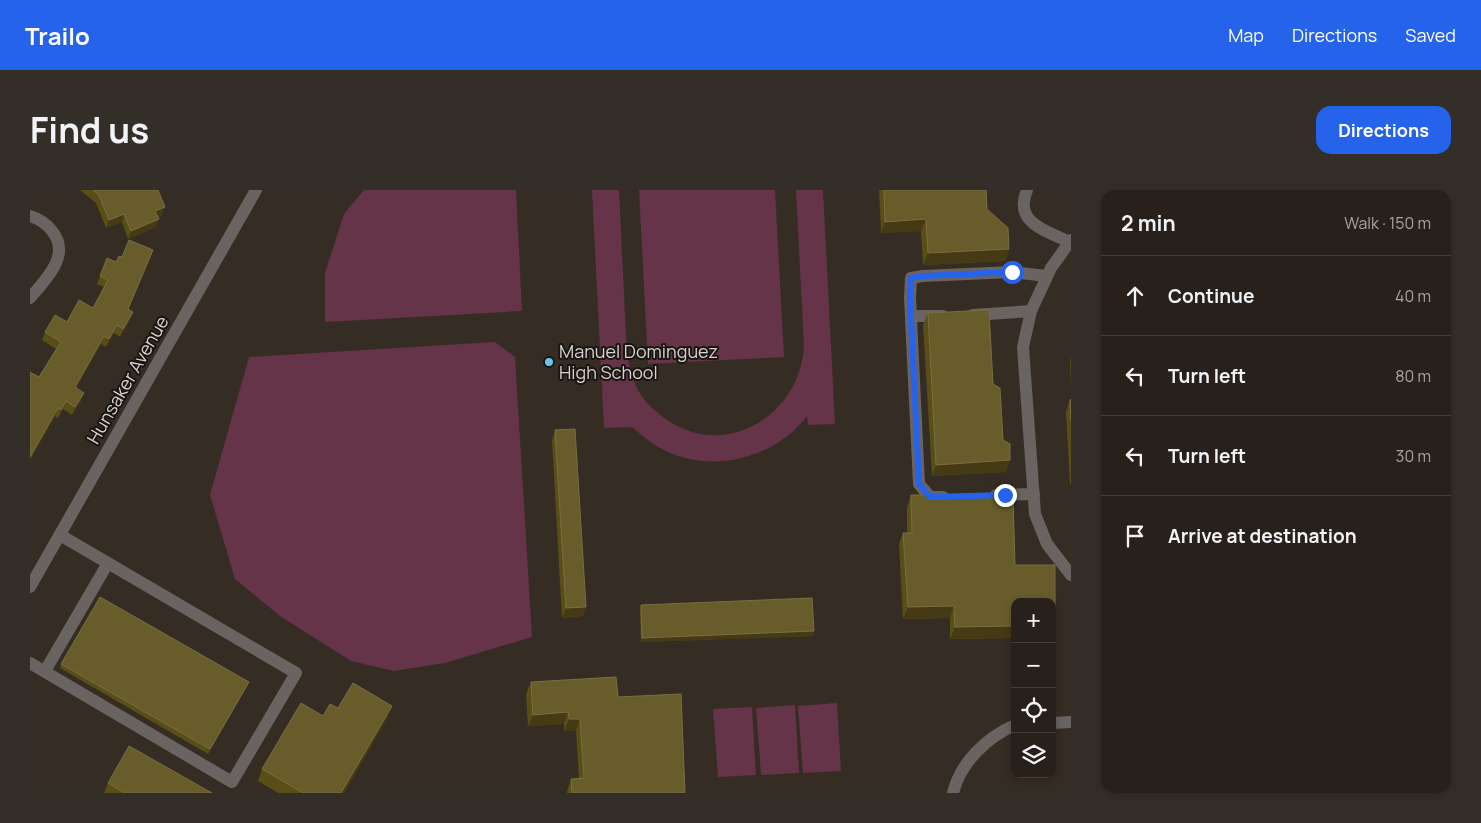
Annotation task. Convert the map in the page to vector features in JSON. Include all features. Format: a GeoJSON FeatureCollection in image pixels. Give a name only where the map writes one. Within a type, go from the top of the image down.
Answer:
{"type":"FeatureCollection","features":[{"type":"Feature","properties":{"kind":"street","name":"Hunsaker Avenue"},"geometry":{"type":"LineString","coordinates":[[30,587],[256,190]]}},
{"type":"Feature","properties":{"kind":"street"},"geometry":{"type":"LineString","coordinates":[[1027,190],[1023,206],[1031,223],[1070,241],[1051,268],[1031,312],[1023,347],[1036,514],[1047,544],[1071,574]]}},
{"type":"Feature","properties":{"kind":"street"},"geometry":{"type":"LineString","coordinates":[[30,216],[45,222],[54,233],[58,242],[57,263],[30,298]]}},
{"type":"Feature","properties":{"kind":"street"},"geometry":{"type":"LineString","coordinates":[[958,496],[930,497],[919,484],[911,278],[1012,272],[1047,276]]}},
{"type":"Feature","properties":{"kind":"street"},"geometry":{"type":"LineString","coordinates":[[911,316],[960,316],[1031,312]]}},
{"type":"Feature","properties":{"kind":"street"},"geometry":{"type":"LineString","coordinates":[[986,496],[1034,494]]}},
{"type":"Feature","properties":{"kind":"street"},"geometry":{"type":"LineString","coordinates":[[30,663],[232,782],[296,673],[60,535]]}},
{"type":"Feature","properties":{"kind":"street"},"geometry":{"type":"LineString","coordinates":[[44,671],[108,563]]}},
{"type":"Feature","properties":{"kind":"street"},"geometry":{"type":"LineString","coordinates":[[1056,723],[1071,722]]}},
{"type":"Feature","properties":{"kind":"street"},"geometry":{"type":"LineString","coordinates":[[953,793],[955,784],[968,760],[1002,731],[1011,727]]}},
{"type":"Feature","properties":{"kind":"shaded area"},"geometry":{"type":"Polygon","coordinates":[[[364,190],[516,190],[522,311],[325,322],[325,273],[344,214],[364,190]]]}},
{"type":"Feature","properties":{"kind":"shaded area"},"geometry":{"type":"Polygon","coordinates":[[[592,190],[619,190],[627,356],[637,388],[641,396],[663,417],[686,430],[709,435],[732,433],[754,425],[773,412],[788,394],[799,372],[804,347],[796,190],[823,190],[835,424],[808,425],[807,416],[794,431],[761,452],[743,458],[724,461],[704,461],[685,458],[666,451],[652,443],[632,427],[604,428],[592,190]]]}},
{"type":"Feature","properties":{"kind":"shaded area"},"geometry":{"type":"Polygon","coordinates":[[[639,190],[775,190],[784,357],[648,364],[639,190]]]}},
{"type":"Feature","properties":{"kind":"shaded area"},"geometry":{"type":"Polygon","coordinates":[[[495,342],[515,357],[532,637],[445,663],[394,671],[351,661],[280,616],[235,579],[210,495],[249,357],[495,342]]]}},
{"type":"Feature","properties":{"kind":"shaded area"},"geometry":{"type":"Polygon","coordinates":[[[837,703],[841,771],[803,773],[798,706],[837,703]]]}},
{"type":"Feature","properties":{"kind":"shaded area"},"geometry":{"type":"Polygon","coordinates":[[[795,705],[799,773],[761,775],[756,708],[795,705]]]}},
{"type":"Feature","properties":{"kind":"shaded area"},"geometry":{"type":"Polygon","coordinates":[[[752,707],[756,775],[718,777],[713,709],[752,707]]]}},
{"type":"Feature","properties":{"kind":"building"},"geometry":{"type":"Polygon","coordinates":[[[93,190],[158,190],[165,207],[155,211],[159,219],[131,231],[124,214],[109,220],[99,195],[93,190]]]}},
{"type":"Feature","properties":{"kind":"building"},"geometry":{"type":"Polygon","coordinates":[[[884,190],[986,190],[987,209],[1008,228],[1009,249],[928,253],[926,219],[885,222],[884,190]]]}},
{"type":"Feature","properties":{"kind":"building"},"geometry":{"type":"Polygon","coordinates":[[[129,240],[153,250],[128,309],[133,312],[123,329],[117,325],[109,339],[104,336],[75,387],[84,393],[75,407],[66,401],[61,410],[58,408],[30,457],[30,372],[39,377],[61,342],[45,332],[55,315],[67,322],[79,300],[93,308],[108,280],[100,276],[107,258],[116,262],[119,256],[122,257],[129,240]]]}},
{"type":"Feature","properties":{"kind":"building"},"geometry":{"type":"Polygon","coordinates":[[[989,310],[993,384],[1000,388],[1003,440],[1010,444],[1010,460],[936,465],[928,313],[989,310]]]}},
{"type":"Feature","properties":{"kind":"building"},"geometry":{"type":"Polygon","coordinates":[[[575,429],[586,607],[566,608],[555,430],[575,429]]]}},
{"type":"Feature","properties":{"kind":"building"},"geometry":{"type":"Polygon","coordinates":[[[1013,494],[1015,565],[1055,565],[1055,598],[1011,598],[1011,626],[955,627],[954,606],[908,607],[903,533],[912,533],[911,495],[1013,494]]]}},
{"type":"Feature","properties":{"kind":"building"},"geometry":{"type":"Polygon","coordinates":[[[100,597],[249,682],[210,749],[61,664],[100,597]]]}},
{"type":"Feature","properties":{"kind":"building"},"geometry":{"type":"Polygon","coordinates":[[[812,598],[814,631],[642,638],[641,605],[812,598]]]}},
{"type":"Feature","properties":{"kind":"building"},"geometry":{"type":"Polygon","coordinates":[[[616,677],[618,697],[681,694],[685,793],[572,793],[571,779],[584,778],[580,719],[569,719],[568,712],[533,715],[531,682],[616,677]]]}},
{"type":"Feature","properties":{"kind":"building"},"geometry":{"type":"Polygon","coordinates":[[[353,683],[392,706],[341,793],[303,793],[262,769],[301,703],[323,716],[330,704],[338,708],[353,683]]]}},
{"type":"Feature","properties":{"kind":"building"},"geometry":{"type":"Polygon","coordinates":[[[129,746],[212,793],[125,793],[108,783],[129,746]]]}},
{"type":"Feature","properties":{"kind":"place","name":"Manuel Dominguez High School"},"geometry":{"type":"Point","coordinates":[549,362]}},
{"type":"Feature","properties":{"kind":"route"},"geometry":{"type":"LineString","coordinates":[[1005,495],[930,497],[919,484],[910,298],[911,278],[1012,272]]}}]}
